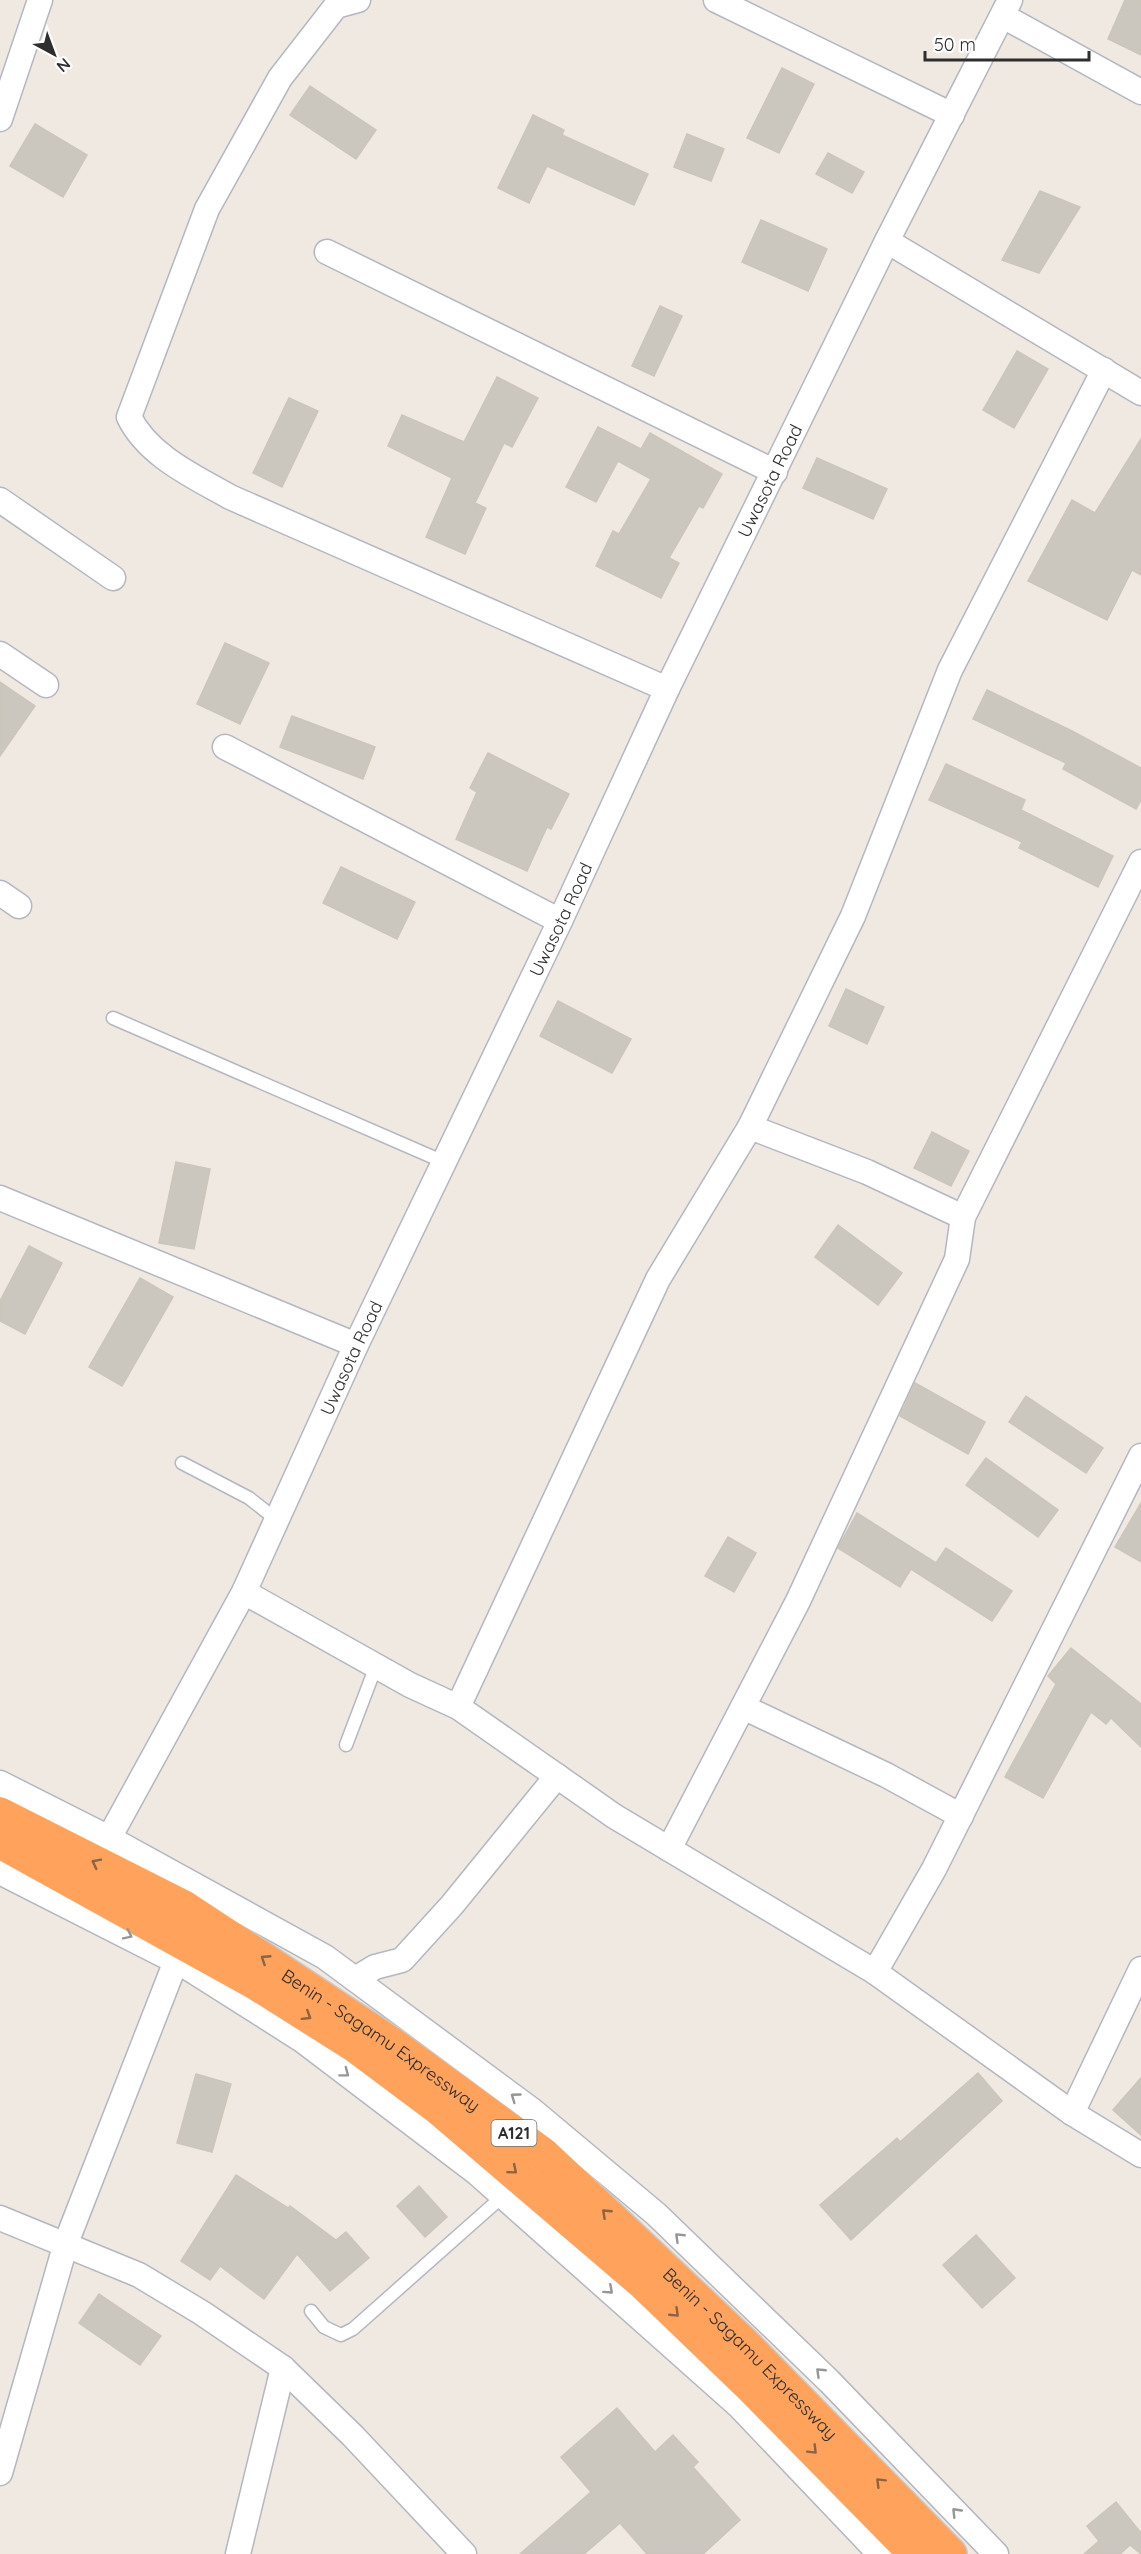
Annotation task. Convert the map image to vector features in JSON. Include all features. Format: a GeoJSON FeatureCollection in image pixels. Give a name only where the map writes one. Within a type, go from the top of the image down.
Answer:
{"type":"FeatureCollection","features":[{"type":"Feature","properties":{"kind":"highway","name":"Benin - Sagamu Expressway"},"geometry":{"type":"LineString","coordinates":[[0,1814],[184,1907],[383,2038],[543,2154],[742,2342],[950,2554]]}},
{"type":"Feature","properties":{"kind":"highway","name":"A121"},"geometry":{"type":"LineString","coordinates":[[0,1842],[255,1983],[355,2046],[438,2108],[644,2284],[748,2385],[915,2554]]}},
{"type":"Feature","properties":{"kind":"street"},"geometry":{"type":"LineString","coordinates":[[0,120],[40,0]]}},
{"type":"Feature","properties":{"kind":"street"},"geometry":{"type":"LineString","coordinates":[[716,0],[952,116]]}},
{"type":"Feature","properties":{"kind":"street"},"geometry":{"type":"LineString","coordinates":[[340,2],[280,78],[207,209],[129,417],[135,429],[172,464],[230,498],[667,689]]}},
{"type":"Feature","properties":{"kind":"street"},"geometry":{"type":"LineString","coordinates":[[1007,8],[1141,92]]}},
{"type":"Feature","properties":{"kind":"street","name":"Uwasota Road"},"geometry":{"type":"LineString","coordinates":[[110,1838],[244,1592],[356,1345],[560,921],[667,689],[887,241],[1007,8]]}},
{"type":"Feature","properties":{"kind":"street"},"geometry":{"type":"LineString","coordinates":[[887,241],[1141,393]]}},
{"type":"Feature","properties":{"kind":"street"},"geometry":{"type":"LineString","coordinates":[[327,252],[775,472]]}},
{"type":"Feature","properties":{"kind":"street"},"geometry":{"type":"LineString","coordinates":[[458,1707],[658,1279],[750,1127],[853,916],[950,670],[1104,370]]}},
{"type":"Feature","properties":{"kind":"street"},"geometry":{"type":"LineString","coordinates":[[0,500],[113,578]]}},
{"type":"Feature","properties":{"kind":"street"},"geometry":{"type":"LineString","coordinates":[[0,654],[46,685]]}},
{"type":"Feature","properties":{"kind":"street"},"geometry":{"type":"LineString","coordinates":[[225,747],[560,921]]}},
{"type":"Feature","properties":{"kind":"street"},"geometry":{"type":"LineString","coordinates":[[669,1850],[798,1600],[957,1259],[963,1217],[1141,862]]}},
{"type":"Feature","properties":{"kind":"street"},"geometry":{"type":"LineString","coordinates":[[750,1127],[867,1172],[963,1217]]}},
{"type":"Feature","properties":{"kind":"street"},"geometry":{"type":"LineString","coordinates":[[0,1198],[356,1345]]}},
{"type":"Feature","properties":{"kind":"street"},"geometry":{"type":"LineString","coordinates":[[876,1972],[934,1869],[1141,1456]]}},
{"type":"Feature","properties":{"kind":"street"},"geometry":{"type":"LineString","coordinates":[[244,1592],[376,1666],[458,1707],[614,1816],[876,1972],[1071,2113],[1141,2155]]}},
{"type":"Feature","properties":{"kind":"street"},"geometry":{"type":"LineString","coordinates":[[743,1707],[885,1774],[961,1816]]}},
{"type":"Feature","properties":{"kind":"street"},"geometry":{"type":"LineString","coordinates":[[355,1979],[375,1967],[402,1960],[452,1905],[557,1776]]}},
{"type":"Feature","properties":{"kind":"street"},"geometry":{"type":"LineString","coordinates":[[0,1783],[110,1838],[325,1957],[533,2111],[656,2214],[829,2381],[996,2554]]}},
{"type":"Feature","properties":{"kind":"street"},"geometry":{"type":"LineString","coordinates":[[1,1875],[176,1961],[302,2040],[477,2172],[739,2406],[880,2554]]}},
{"type":"Feature","properties":{"kind":"street"},"geometry":{"type":"LineString","coordinates":[[0,2473],[66,2243],[176,1961]]}},
{"type":"Feature","properties":{"kind":"street"},"geometry":{"type":"LineString","coordinates":[[1071,2113],[1141,1970]]}},
{"type":"Feature","properties":{"kind":"street"},"geometry":{"type":"LineString","coordinates":[[0,2218],[66,2243],[139,2275],[202,2313],[283,2368],[353,2436],[464,2554]]}},
{"type":"Feature","properties":{"kind":"street"},"geometry":{"type":"LineString","coordinates":[[238,2554],[283,2368]]}},
{"type":"Feature","properties":{"kind":"lane"},"geometry":{"type":"LineString","coordinates":[[113,1018],[444,1162]]}},
{"type":"Feature","properties":{"kind":"lane"},"geometry":{"type":"LineString","coordinates":[[182,1463],[249,1498],[277,1520]]}},
{"type":"Feature","properties":{"kind":"lane"},"geometry":{"type":"LineString","coordinates":[[346,1745],[376,1666]]}},
{"type":"Feature","properties":{"kind":"lane"},"geometry":{"type":"LineString","coordinates":[[311,2311],[324,2328],[341,2335],[353,2330],[503,2196]]}},
{"type":"Feature","properties":{"kind":"building"},"geometry":{"type":"Polygon","coordinates":[[[1125,0],[1141,0],[1141,55],[1108,39],[1125,0]]]}},
{"type":"Feature","properties":{"kind":"building"},"geometry":{"type":"Polygon","coordinates":[[[782,68],[814,84],[779,153],[747,138],[782,68]]]}},
{"type":"Feature","properties":{"kind":"building"},"geometry":{"type":"Polygon","coordinates":[[[310,86],[376,130],[356,159],[290,115],[310,86]]]}},
{"type":"Feature","properties":{"kind":"building"},"geometry":{"type":"Polygon","coordinates":[[[533,115],[564,130],[562,135],[648,174],[634,205],[547,166],[529,203],[498,188],[533,115]]]}},
{"type":"Feature","properties":{"kind":"building"},"geometry":{"type":"Polygon","coordinates":[[[35,124],[87,155],[63,197],[10,166],[35,124]]]}},
{"type":"Feature","properties":{"kind":"building"},"geometry":{"type":"Polygon","coordinates":[[[687,134],[724,149],[711,181],[674,167],[687,134]]]}},
{"type":"Feature","properties":{"kind":"building"},"geometry":{"type":"Polygon","coordinates":[[[828,153],[864,172],[852,193],[816,174],[828,153]]]}},
{"type":"Feature","properties":{"kind":"building"},"geometry":{"type":"Polygon","coordinates":[[[1040,191],[1080,207],[1039,273],[1002,260],[1040,191]]]}},
{"type":"Feature","properties":{"kind":"building"},"geometry":{"type":"Polygon","coordinates":[[[761,220],[827,249],[808,291],[742,262],[761,220]]]}},
{"type":"Feature","properties":{"kind":"building"},"geometry":{"type":"Polygon","coordinates":[[[660,306],[682,316],[654,376],[632,366],[660,306]]]}},
{"type":"Feature","properties":{"kind":"building"},"geometry":{"type":"Polygon","coordinates":[[[1017,351],[1048,369],[1014,428],[983,410],[1017,351]]]}},
{"type":"Feature","properties":{"kind":"building"},"geometry":{"type":"Polygon","coordinates":[[[497,377],[538,398],[512,447],[504,443],[475,503],[486,508],[465,554],[426,537],[452,478],[388,446],[402,415],[464,442],[497,377]]]}},
{"type":"Feature","properties":{"kind":"building"},"geometry":{"type":"Polygon","coordinates":[[[289,398],[318,411],[282,487],[253,473],[289,398]]]}},
{"type":"Feature","properties":{"kind":"building"},"geometry":{"type":"Polygon","coordinates":[[[598,427],[641,449],[650,433],[722,474],[703,508],[699,506],[669,558],[679,563],[661,598],[596,566],[613,531],[619,534],[651,479],[618,461],[596,502],[566,487],[598,427]]]}},
{"type":"Feature","properties":{"kind":"building"},"geometry":{"type":"Polygon","coordinates":[[[1141,439],[1141,575],[1132,570],[1107,620],[1028,581],[1072,500],[1095,513],[1141,439]]]}},
{"type":"Feature","properties":{"kind":"building"},"geometry":{"type":"Polygon","coordinates":[[[817,458],[887,489],[873,519],[803,488],[817,458]]]}},
{"type":"Feature","properties":{"kind":"building"},"geometry":{"type":"Polygon","coordinates":[[[225,643],[269,663],[240,724],[197,704],[225,643]]]}},
{"type":"Feature","properties":{"kind":"building"},"geometry":{"type":"Polygon","coordinates":[[[0,682],[35,706],[0,756],[0,682]]]}},
{"type":"Feature","properties":{"kind":"building"},"geometry":{"type":"Polygon","coordinates":[[[987,690],[1070,730],[1141,768],[1141,800],[1136,809],[1063,769],[1066,763],[973,719],[987,690]]]}},
{"type":"Feature","properties":{"kind":"building"},"geometry":{"type":"Polygon","coordinates":[[[292,716],[375,747],[363,779],[280,747],[292,716]]]}},
{"type":"Feature","properties":{"kind":"building"},"geometry":{"type":"Polygon","coordinates":[[[488,753],[569,794],[551,829],[547,827],[527,871],[456,839],[477,792],[470,788],[488,753]]]}},
{"type":"Feature","properties":{"kind":"building"},"geometry":{"type":"Polygon","coordinates":[[[946,764],[1025,800],[1021,810],[1113,856],[1098,887],[1019,848],[1022,842],[929,800],[946,764]]]}},
{"type":"Feature","properties":{"kind":"building"},"geometry":{"type":"Polygon","coordinates":[[[341,867],[415,902],[397,939],[323,903],[341,867]]]}},
{"type":"Feature","properties":{"kind":"building"},"geometry":{"type":"Polygon","coordinates":[[[846,989],[884,1007],[867,1044],[829,1026],[846,989]]]}},
{"type":"Feature","properties":{"kind":"building"},"geometry":{"type":"Polygon","coordinates":[[[558,1001],[631,1039],[612,1073],[540,1036],[558,1001]]]}},
{"type":"Feature","properties":{"kind":"building"},"geometry":{"type":"Polygon","coordinates":[[[932,1132],[969,1151],[951,1186],[914,1168],[932,1132]]]}},
{"type":"Feature","properties":{"kind":"building"},"geometry":{"type":"Polygon","coordinates":[[[176,1162],[210,1169],[194,1249],[159,1243],[176,1162]]]}},
{"type":"Feature","properties":{"kind":"building"},"geometry":{"type":"Polygon","coordinates":[[[838,1225],[902,1273],[878,1305],[815,1257],[838,1225]]]}},
{"type":"Feature","properties":{"kind":"building"},"geometry":{"type":"Polygon","coordinates":[[[29,1246],[62,1263],[25,1334],[0,1321],[0,1301],[29,1246]]]}},
{"type":"Feature","properties":{"kind":"building"},"geometry":{"type":"Polygon","coordinates":[[[140,1278],[173,1297],[122,1386],[89,1367],[140,1278]]]}},
{"type":"Feature","properties":{"kind":"building"},"geometry":{"type":"Polygon","coordinates":[[[915,1383],[985,1422],[968,1454],[900,1416],[915,1383]]]}},
{"type":"Feature","properties":{"kind":"building"},"geometry":{"type":"Polygon","coordinates":[[[1026,1396],[1103,1448],[1086,1473],[1009,1422],[1026,1396]]]}},
{"type":"Feature","properties":{"kind":"building"},"geometry":{"type":"Polygon","coordinates":[[[986,1458],[1058,1510],[1038,1537],[966,1485],[986,1458]]]}},
{"type":"Feature","properties":{"kind":"building"},"geometry":{"type":"Polygon","coordinates":[[[1141,1503],[1141,1562],[1115,1547],[1141,1503]]]}},
{"type":"Feature","properties":{"kind":"building"},"geometry":{"type":"Polygon","coordinates":[[[857,1513],[936,1563],[946,1548],[1012,1591],[992,1621],[911,1569],[900,1587],[838,1548],[857,1513]]]}},
{"type":"Feature","properties":{"kind":"building"},"geometry":{"type":"Polygon","coordinates":[[[728,1537],[756,1553],[734,1592],[705,1576],[728,1537]]]}},
{"type":"Feature","properties":{"kind":"building"},"geometry":{"type":"Polygon","coordinates":[[[1071,1648],[1141,1704],[1141,1747],[1111,1718],[1106,1724],[1091,1712],[1043,1798],[1005,1777],[1056,1684],[1048,1676],[1071,1648]]]}},
{"type":"Feature","properties":{"kind":"building"},"geometry":{"type":"Polygon","coordinates":[[[978,2073],[1002,2101],[851,2240],[820,2205],[897,2138],[900,2142],[978,2073]]]}},
{"type":"Feature","properties":{"kind":"building"},"geometry":{"type":"Polygon","coordinates":[[[196,2074],[231,2084],[212,2152],[177,2143],[196,2074]]]}},
{"type":"Feature","properties":{"kind":"building"},"geometry":{"type":"Polygon","coordinates":[[[1141,2078],[1141,2135],[1113,2110],[1141,2078]]]}},
{"type":"Feature","properties":{"kind":"building"},"geometry":{"type":"Polygon","coordinates":[[[236,2175],[288,2208],[290,2206],[336,2240],[346,2232],[369,2258],[330,2291],[297,2254],[264,2299],[220,2266],[210,2280],[181,2261],[236,2175]]]}},
{"type":"Feature","properties":{"kind":"building"},"geometry":{"type":"Polygon","coordinates":[[[419,2186],[447,2217],[425,2237],[397,2206],[419,2186]]]}},
{"type":"Feature","properties":{"kind":"building"},"geometry":{"type":"Polygon","coordinates":[[[976,2235],[1015,2278],[982,2308],[943,2265],[976,2235]]]}},
{"type":"Feature","properties":{"kind":"building"},"geometry":{"type":"Polygon","coordinates":[[[99,2294],[161,2336],[140,2365],[79,2323],[99,2294]]]}},
{"type":"Feature","properties":{"kind":"building"},"geometry":{"type":"Polygon","coordinates":[[[617,2408],[655,2452],[673,2435],[698,2462],[693,2467],[740,2520],[703,2554],[647,2554],[620,2523],[584,2554],[520,2554],[591,2492],[561,2457],[617,2408]]]}},
{"type":"Feature","properties":{"kind":"building"},"geometry":{"type":"Polygon","coordinates":[[[1116,2502],[1141,2533],[1141,2554],[1130,2545],[1120,2554],[1084,2554],[1099,2541],[1087,2526],[1116,2502]]]}}]}
